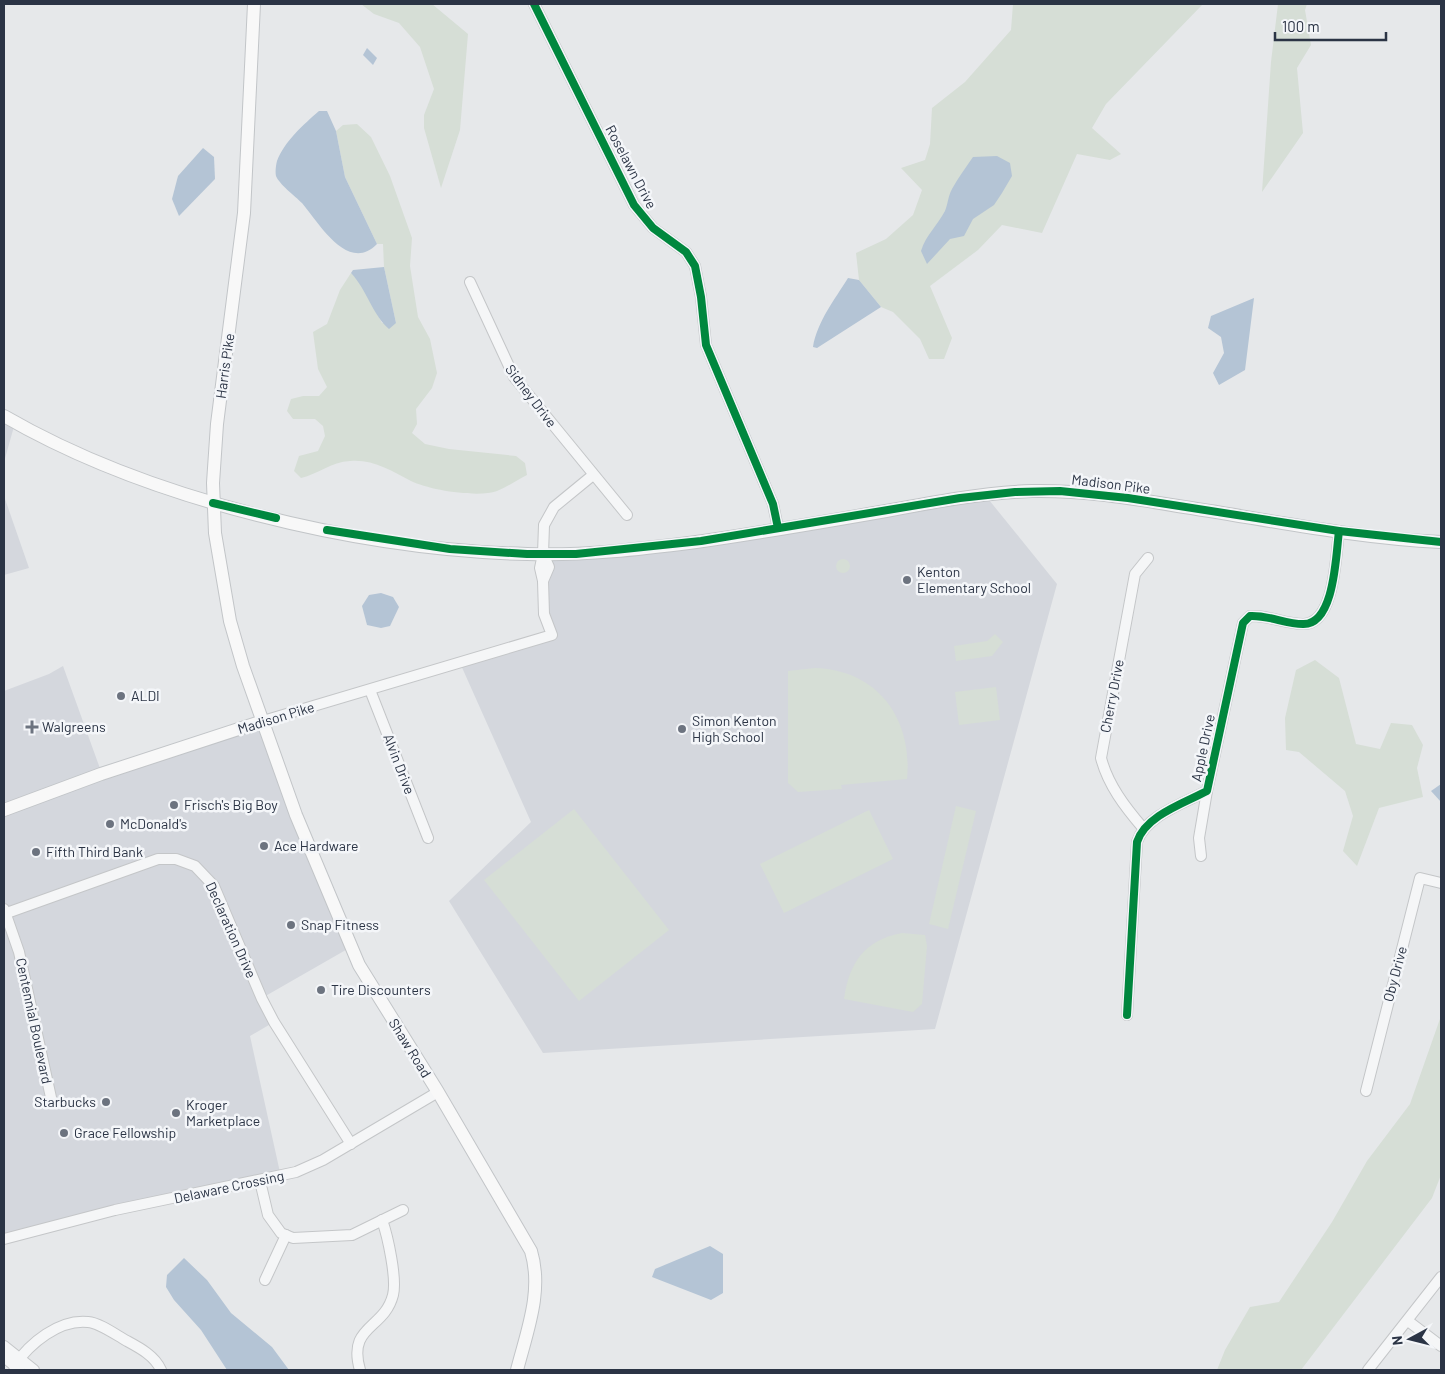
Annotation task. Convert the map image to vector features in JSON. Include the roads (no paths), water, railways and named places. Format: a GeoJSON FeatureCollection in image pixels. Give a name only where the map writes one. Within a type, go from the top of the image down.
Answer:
{"type":"FeatureCollection","features":[{"type":"Feature","properties":{"kind":"main road","name":"Harris Pike"},"geometry":{"type":"LineString","coordinates":[[254,4],[244,213],[217,424],[213,503],[219,562],[230,622],[243,666],[264,721]]}},
{"type":"Feature","properties":{"kind":"main road","name":"Madison Pike"},"geometry":{"type":"LineString","coordinates":[[4,416],[103,463],[213,503],[355,535],[450,549],[543,554],[655,547],[960,498],[1016,492],[1060,491],[1128,498],[1339,531],[1441,542]]}},
{"type":"Feature","properties":{"kind":"main road","name":"Madison Pike"},"geometry":{"type":"LineString","coordinates":[[4,810],[101,774],[264,721]]}},
{"type":"Feature","properties":{"kind":"main road","name":"Shaw Road"},"geometry":{"type":"LineString","coordinates":[[264,721],[296,815],[359,965],[438,1092],[521,1232],[534,1262],[537,1278],[536,1295],[517,1370]]}},
{"type":"Feature","properties":{"kind":"street","name":"Roselawn Drive"},"geometry":{"type":"LineString","coordinates":[[534,4],[634,205],[653,228],[686,252],[694,266],[701,297],[706,345],[773,504],[778,528]]}},
{"type":"Feature","properties":{"kind":"street","name":"Sidney Drive"},"geometry":{"type":"LineString","coordinates":[[470,282],[514,377],[593,476],[627,515]]}},
{"type":"Feature","properties":{"kind":"street"},"geometry":{"type":"LineString","coordinates":[[543,554],[544,525],[548,516],[554,507],[593,476]]}},
{"type":"Feature","properties":{"kind":"street","name":"Apple Drive"},"geometry":{"type":"LineString","coordinates":[[1142,828],[1207,791],[1243,623],[1250,616],[1262,615],[1304,624],[1314,622],[1321,617],[1330,596],[1339,531]]}},
{"type":"Feature","properties":{"kind":"street","name":"Madison Pike"},"geometry":{"type":"LineString","coordinates":[[264,721],[552,635],[544,614],[543,581],[540,568],[543,554]]}},
{"type":"Feature","properties":{"kind":"street","name":"Cherry Drive"},"geometry":{"type":"LineString","coordinates":[[1142,828],[1128,811],[1107,778],[1101,758],[1135,574],[1148,558]]}},
{"type":"Feature","properties":{"kind":"street","name":"Alvin Drive"},"geometry":{"type":"LineString","coordinates":[[370,690],[428,838]]}},
{"type":"Feature","properties":{"kind":"street"},"geometry":{"type":"LineString","coordinates":[[1200,856],[1199,838],[1207,791]]}},
{"type":"Feature","properties":{"kind":"street"},"geometry":{"type":"LineString","coordinates":[[1128,1015],[1137,842],[1142,828]]}},
{"type":"Feature","properties":{"kind":"street","name":"Declaration Drive"},"geometry":{"type":"LineString","coordinates":[[4,911],[158,859],[176,860],[195,866],[206,874],[214,886],[274,1022],[351,1144]]}},
{"type":"Feature","properties":{"kind":"street","name":"Oby Drive"},"geometry":{"type":"LineString","coordinates":[[1366,1091],[1420,878],[1441,883]]}},
{"type":"Feature","properties":{"kind":"street","name":"Centennial Boulevard"},"geometry":{"type":"LineString","coordinates":[[4,911],[27,985],[52,1102]]}},
{"type":"Feature","properties":{"kind":"street","name":"Delaware Crossing"},"geometry":{"type":"LineString","coordinates":[[4,1238],[115,1210],[260,1181],[304,1169],[351,1144],[407,1108],[438,1092]]}},
{"type":"Feature","properties":{"kind":"street"},"geometry":{"type":"LineString","coordinates":[[260,1181],[268,1215],[281,1233],[286,1235],[309,1238],[352,1235],[403,1210]]}},
{"type":"Feature","properties":{"kind":"street"},"geometry":{"type":"LineString","coordinates":[[360,1370],[356,1356],[357,1346],[366,1329],[384,1314],[393,1294],[389,1241],[382,1220]]}},
{"type":"Feature","properties":{"kind":"street"},"geometry":{"type":"LineString","coordinates":[[265,1280],[286,1235]]}},
{"type":"Feature","properties":{"kind":"street"},"geometry":{"type":"LineString","coordinates":[[1368,1370],[1441,1277]]}},
{"type":"Feature","properties":{"kind":"street"},"geometry":{"type":"LineString","coordinates":[[1408,1321],[1441,1346]]}},
{"type":"Feature","properties":{"kind":"street"},"geometry":{"type":"LineString","coordinates":[[18,1365],[38,1340],[57,1328],[73,1322],[90,1322],[142,1349],[162,1370]]}},
{"type":"Feature","properties":{"kind":"street"},"geometry":{"type":"LineString","coordinates":[[4,1346],[18,1365]]}},
{"type":"Feature","properties":{"kind":"street"},"geometry":{"type":"LineString","coordinates":[[4,1357],[18,1365],[34,1370]]}},
{"type":"Feature","properties":{"kind":"water"},"geometry":{"type":"Polygon","coordinates":[[[367,48],[377,58],[373,65],[363,55],[367,48]]]}},
{"type":"Feature","properties":{"kind":"water"},"geometry":{"type":"Polygon","coordinates":[[[319,111],[327,111],[336,131],[345,177],[377,244],[366,252],[355,253],[335,242],[276,176],[277,161],[284,147],[319,111]]]}},
{"type":"Feature","properties":{"kind":"water"},"geometry":{"type":"Polygon","coordinates":[[[203,148],[214,157],[215,179],[179,216],[172,199],[178,176],[203,148]]]}},
{"type":"Feature","properties":{"kind":"water"},"geometry":{"type":"Polygon","coordinates":[[[997,156],[1010,163],[1012,176],[1002,193],[994,205],[973,219],[964,236],[950,239],[927,264],[921,251],[945,211],[951,192],[959,177],[973,157],[997,156]]]}},
{"type":"Feature","properties":{"kind":"water"},"geometry":{"type":"Polygon","coordinates":[[[384,267],[396,323],[389,329],[378,316],[351,273],[353,270],[384,267]]]}},
{"type":"Feature","properties":{"kind":"water"},"geometry":{"type":"Polygon","coordinates":[[[848,278],[859,280],[881,307],[817,348],[813,347],[822,320],[848,278]]]}},
{"type":"Feature","properties":{"kind":"water"},"geometry":{"type":"Polygon","coordinates":[[[1254,298],[1245,370],[1219,385],[1213,373],[1224,353],[1221,337],[1208,328],[1211,316],[1254,298]]]}},
{"type":"Feature","properties":{"kind":"water"},"geometry":{"type":"Polygon","coordinates":[[[381,593],[393,597],[399,607],[390,626],[381,628],[367,625],[362,606],[369,595],[381,593]]]}},
{"type":"Feature","properties":{"kind":"water"},"geometry":{"type":"Polygon","coordinates":[[[1441,784],[1441,802],[1431,791],[1441,784]]]}},
{"type":"Feature","properties":{"kind":"water"},"geometry":{"type":"Polygon","coordinates":[[[710,1246],[723,1254],[723,1293],[711,1300],[652,1277],[655,1269],[710,1246]]]}},
{"type":"Feature","properties":{"kind":"water"},"geometry":{"type":"Polygon","coordinates":[[[184,1258],[207,1280],[231,1313],[272,1347],[289,1370],[227,1370],[201,1330],[174,1300],[166,1287],[167,1275],[184,1258]]]}},
{"type":"Feature","properties":{"kind":"place","name":"Kenton Elementary School"},"geometry":{"type":"Point","coordinates":[907,580]}},
{"type":"Feature","properties":{"kind":"place","name":"ALDI"},"geometry":{"type":"Point","coordinates":[121,696]}},
{"type":"Feature","properties":{"kind":"place","name":"Walgreens"},"geometry":{"type":"Point","coordinates":[32,727]}},
{"type":"Feature","properties":{"kind":"place","name":"Simon Kenton High School"},"geometry":{"type":"Point","coordinates":[682,729]}},
{"type":"Feature","properties":{"kind":"place","name":"Frisch's Big Boy"},"geometry":{"type":"Point","coordinates":[174,805]}},
{"type":"Feature","properties":{"kind":"place","name":"McDonald's"},"geometry":{"type":"Point","coordinates":[110,824]}},
{"type":"Feature","properties":{"kind":"place","name":"Ace Hardware"},"geometry":{"type":"Point","coordinates":[264,846]}},
{"type":"Feature","properties":{"kind":"place","name":"Fifth Third Bank"},"geometry":{"type":"Point","coordinates":[36,852]}},
{"type":"Feature","properties":{"kind":"place","name":"Snap Fitness"},"geometry":{"type":"Point","coordinates":[291,925]}},
{"type":"Feature","properties":{"kind":"place","name":"Tire Discounters"},"geometry":{"type":"Point","coordinates":[321,990]}},
{"type":"Feature","properties":{"kind":"place","name":"Starbucks"},"geometry":{"type":"Point","coordinates":[106,1102]}},
{"type":"Feature","properties":{"kind":"place","name":"Kroger Marketplace"},"geometry":{"type":"Point","coordinates":[176,1113]}},
{"type":"Feature","properties":{"kind":"place","name":"Grace Fellowship"},"geometry":{"type":"Point","coordinates":[64,1133]}}]}
